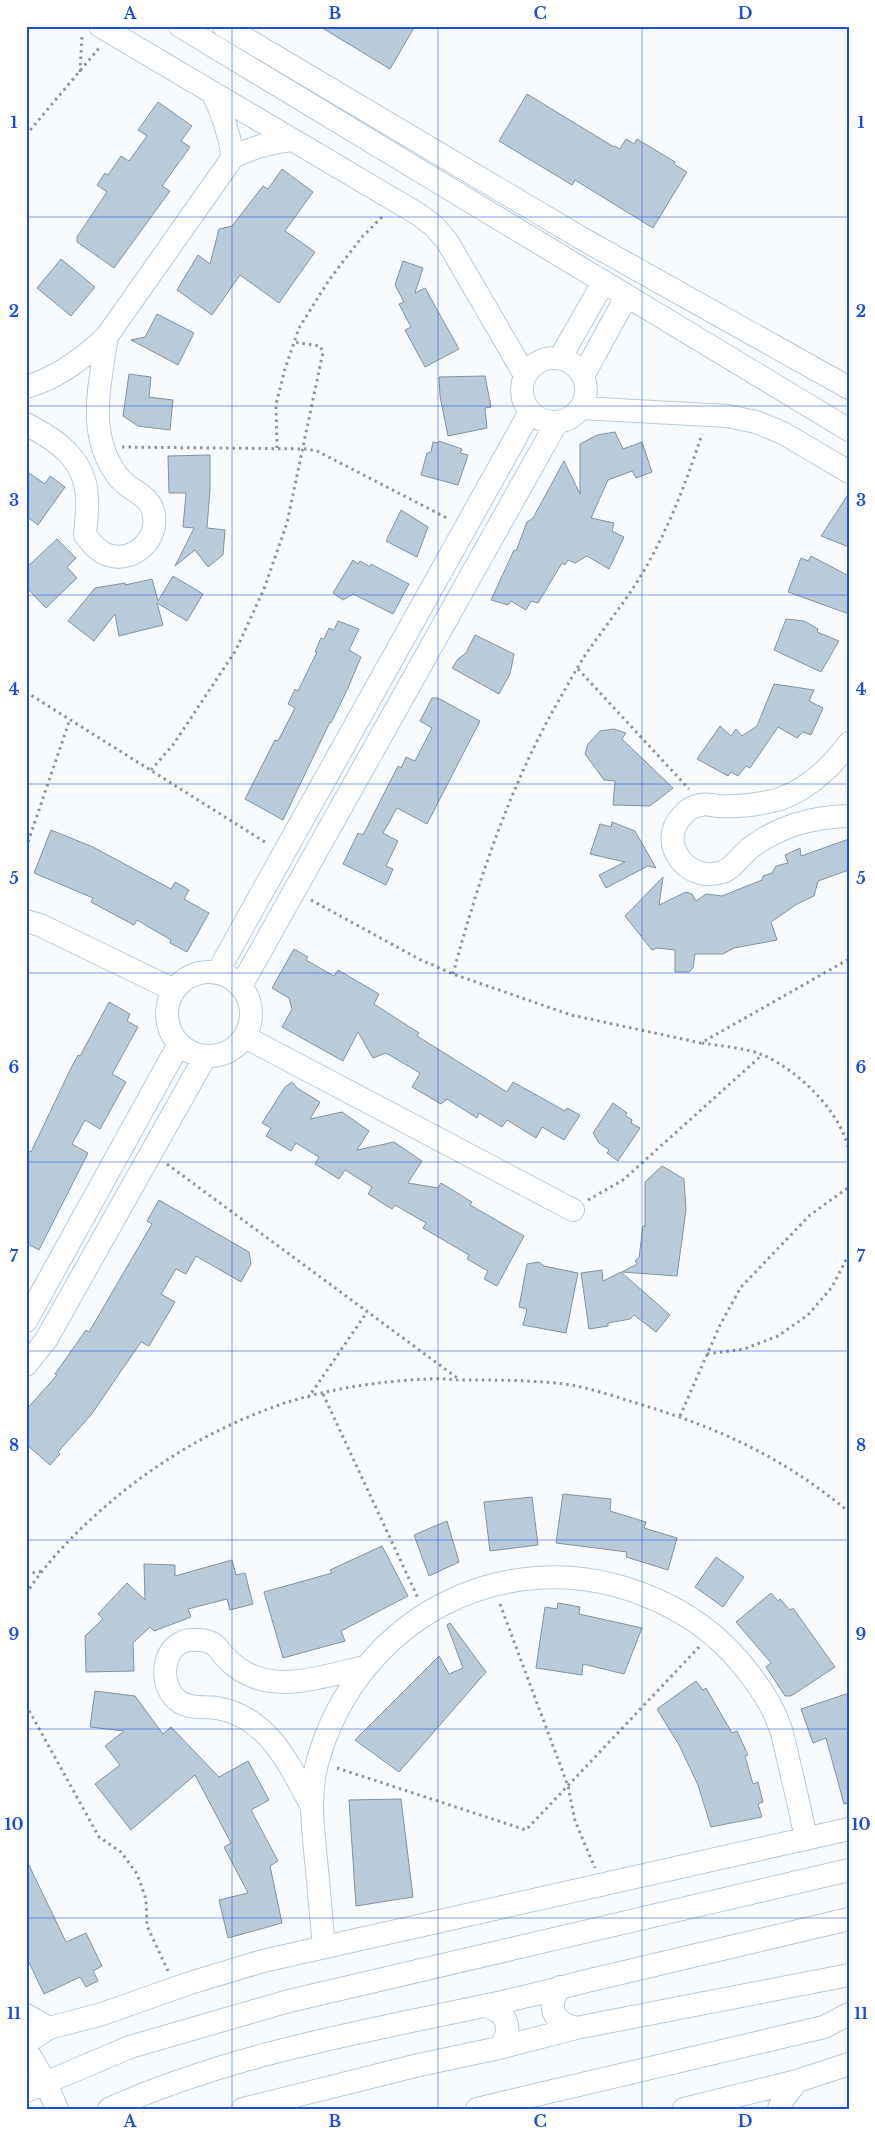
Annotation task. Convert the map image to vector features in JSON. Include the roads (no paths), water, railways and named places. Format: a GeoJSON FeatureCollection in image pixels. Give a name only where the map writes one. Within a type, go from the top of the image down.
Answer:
{"type":"FeatureCollection","features":[{"type":"Feature","properties":{"kind":"street"},"geometry":{"type":"LineString","coordinates":[[180,26],[602,283],[849,430]]}},
{"type":"Feature","properties":{"kind":"street"},"geometry":{"type":"LineString","coordinates":[[224,26],[581,238],[849,388]]}},
{"type":"Feature","properties":{"kind":"street"},"geometry":{"type":"LineString","coordinates":[[99,30],[212,92],[418,214],[434,226],[447,241],[525,375]]}},
{"type":"Feature","properties":{"kind":"street"},"geometry":{"type":"LineString","coordinates":[[212,92],[227,127],[233,157]]}},
{"type":"Feature","properties":{"kind":"street"},"geometry":{"type":"LineString","coordinates":[[26,387],[60,373],[85,357],[107,336],[233,157],[252,148],[272,142],[294,140]]}},
{"type":"Feature","properties":{"kind":"street"},"geometry":{"type":"LineString","coordinates":[[440,185],[454,162]]}},
{"type":"Feature","properties":{"kind":"street"},"geometry":{"type":"LineString","coordinates":[[560,358],[602,283]]}},
{"type":"Feature","properties":{"kind":"street"},"geometry":{"type":"LineString","coordinates":[[583,376],[626,297]]}},
{"type":"Feature","properties":{"kind":"street"},"geometry":{"type":"LineString","coordinates":[[584,316],[608,331]]}},
{"type":"Feature","properties":{"kind":"street"},"geometry":{"type":"LineString","coordinates":[[26,424],[61,444],[74,459],[83,477],[87,496],[85,535],[96,549],[112,556],[129,556],[144,546],[153,532],[154,514],[147,498],[122,481],[110,465],[102,447],[98,428],[97,408],[107,336]]}},
{"type":"Feature","properties":{"kind":"street"},"geometry":{"type":"LineString","coordinates":[[560,358],[574,364],[583,376],[586,392],[581,408],[570,418],[556,422],[542,420],[525,406],[521,390],[525,375],[528,369],[540,360],[560,358]]}},
{"type":"Feature","properties":{"kind":"street"},"geometry":{"type":"LineString","coordinates":[[791,395],[809,365]]}},
{"type":"Feature","properties":{"kind":"street"},"geometry":{"type":"LineString","coordinates":[[581,408],[727,416],[783,433],[849,472]]}},
{"type":"Feature","properties":{"kind":"street"},"geometry":{"type":"LineString","coordinates":[[217,972],[530,412]]}},
{"type":"Feature","properties":{"kind":"street"},"geometry":{"type":"LineString","coordinates":[[242,986],[556,422]]}},
{"type":"Feature","properties":{"kind":"street"},"geometry":{"type":"LineString","coordinates":[[849,743],[834,764],[805,787],[771,802],[734,806],[703,804],[690,809],[680,818],[674,830],[673,843],[677,856],[686,867],[698,873],[711,875],[724,872],[748,849],[797,822],[824,817],[849,816]]}},
{"type":"Feature","properties":{"kind":"street"},"geometry":{"type":"LineString","coordinates":[[26,921],[174,990]]}},
{"type":"Feature","properties":{"kind":"street"},"geometry":{"type":"LineString","coordinates":[[208,972],[217,972],[230,977],[242,986],[249,998],[252,1011],[251,1025],[245,1037],[232,1051],[214,1057],[204,1057],[191,1053],[179,1044],[171,1032],[167,1018],[168,1003],[174,990],[189,977],[208,972]]}},
{"type":"Feature","properties":{"kind":"street"},"geometry":{"type":"LineString","coordinates":[[245,1037],[569,1208]]}},
{"type":"Feature","properties":{"kind":"street"},"geometry":{"type":"LineString","coordinates":[[26,1321],[179,1044]]}},
{"type":"Feature","properties":{"kind":"street"},"geometry":{"type":"LineString","coordinates":[[26,1365],[46,1340],[204,1057]]}},
{"type":"Feature","properties":{"kind":"street"},"geometry":{"type":"LineString","coordinates":[[324,1947],[311,1805],[317,1762],[331,1721],[353,1683],[380,1649],[414,1621],[451,1599],[492,1584],[536,1577],[553,1577],[579,1578],[622,1586],[663,1602],[700,1625],[733,1654],[760,1688],[780,1727],[806,1839]]}},
{"type":"Feature","properties":{"kind":"street"},"geometry":{"type":"LineString","coordinates":[[311,1805],[285,1756],[267,1734],[244,1718],[218,1708],[190,1706],[176,1699],[166,1686],[164,1670],[169,1655],[180,1644],[195,1639],[211,1642],[227,1660],[248,1674],[272,1682],[297,1681],[365,1667]]}},
{"type":"Feature","properties":{"kind":"street"},"geometry":{"type":"LineString","coordinates":[[26,2043],[49,2028],[102,2014],[263,1960],[849,1829]]}},
{"type":"Feature","properties":{"kind":"street"},"geometry":{"type":"LineString","coordinates":[[36,2087],[130,2047],[289,2001],[849,1870]]}},
{"type":"Feature","properties":{"kind":"street"},"geometry":{"type":"LineString","coordinates":[[110,2109],[139,2095],[237,2062],[389,2025],[485,2006],[849,1919]]}},
{"type":"Feature","properties":{"kind":"street"},"geometry":{"type":"LineString","coordinates":[[243,2109],[576,2028],[849,1975]]}},
{"type":"Feature","properties":{"kind":"street"},"geometry":{"type":"LineString","coordinates":[[560,1987],[554,1996],[553,2008],[556,2018],[565,2025],[576,2028]]}},
{"type":"Feature","properties":{"kind":"street"},"geometry":{"type":"LineString","coordinates":[[485,2006],[496,2009],[504,2017],[508,2028],[506,2039],[499,2048]]}},
{"type":"Feature","properties":{"kind":"street"},"geometry":{"type":"LineString","coordinates":[[477,2109],[824,2027],[849,2014]]}},
{"type":"Feature","properties":{"kind":"street"},"geometry":{"type":"LineString","coordinates":[[26,2015],[49,2028]]}},
{"type":"Feature","properties":{"kind":"street"},"geometry":{"type":"LineString","coordinates":[[26,2049],[36,2087],[57,2109]]}},
{"type":"Feature","properties":{"kind":"street"},"geometry":{"type":"LineString","coordinates":[[684,2109],[734,2103],[849,2064]]}},
{"type":"Feature","properties":{"kind":"street"},"geometry":{"type":"LineString","coordinates":[[779,2109],[782,2101],[797,2081]]}}]}
